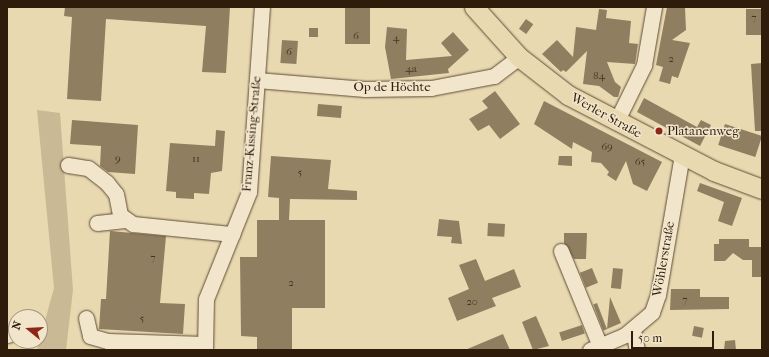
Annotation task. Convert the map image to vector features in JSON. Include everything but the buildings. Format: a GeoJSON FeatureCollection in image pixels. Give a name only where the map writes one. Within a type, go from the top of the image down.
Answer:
{"type":"FeatureCollection","features":[{"type":"Feature","properties":{"kind":"main road","name":"Werler Straße"},"geometry":{"type":"LineString","coordinates":[[474,7],[520,57],[568,95],[616,122],[682,155],[762,189]]}},
{"type":"Feature","properties":{"kind":"street","name":"Franz-Kissing-Straße"},"geometry":{"type":"LineString","coordinates":[[205,347],[206,299],[249,192],[262,7]]}},
{"type":"Feature","properties":{"kind":"street"},"geometry":{"type":"LineString","coordinates":[[616,122],[644,65],[654,7]]}},
{"type":"Feature","properties":{"kind":"street","name":"Op de Höchte"},"geometry":{"type":"LineString","coordinates":[[257,80],[365,89],[431,88],[494,76],[520,57]]}},
{"type":"Feature","properties":{"kind":"street","name":"Wöhlerstraße"},"geometry":{"type":"LineString","coordinates":[[595,348],[633,330],[656,304],[682,155]]}},
{"type":"Feature","properties":{"kind":"street"},"geometry":{"type":"LineString","coordinates":[[68,165],[88,168],[107,183],[125,220]]}},
{"type":"Feature","properties":{"kind":"street"},"geometry":{"type":"LineString","coordinates":[[97,223],[125,220],[134,224],[232,234]]}},
{"type":"Feature","properties":{"kind":"street"},"geometry":{"type":"LineString","coordinates":[[561,251],[595,348]]}},
{"type":"Feature","properties":{"kind":"street"},"geometry":{"type":"LineString","coordinates":[[86,318],[90,336],[108,341],[205,347]]}},
{"type":"Feature","properties":{"kind":"street"},"geometry":{"type":"LineString","coordinates":[[633,330],[637,350]]}},
{"type":"Feature","properties":{"kind":"shaded area"},"geometry":{"type":"Polygon","coordinates":[[[37,110],[60,113],[73,290],[66,350],[37,350],[48,349],[48,310],[54,288],[37,110]]]}},
{"type":"Feature","properties":{"kind":"place","name":"Platanenweg"},"geometry":{"type":"Point","coordinates":[659,131]}}]}
